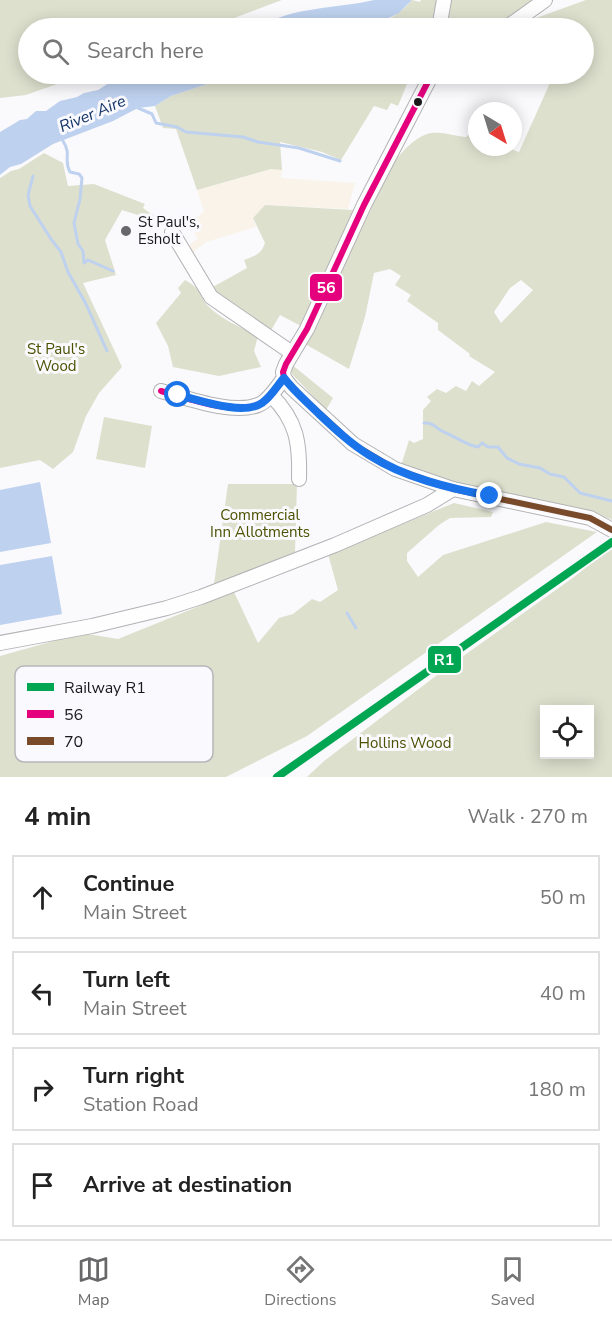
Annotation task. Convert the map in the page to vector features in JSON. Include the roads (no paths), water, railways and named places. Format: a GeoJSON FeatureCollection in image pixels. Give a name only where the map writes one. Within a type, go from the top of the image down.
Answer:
{"type":"FeatureCollection","features":[{"type":"Feature","properties":{"kind":"street"},"geometry":{"type":"LineString","coordinates":[[441,18],[444,0]]}},
{"type":"Feature","properties":{"kind":"street"},"geometry":{"type":"LineString","coordinates":[[520,18],[545,0]]}},
{"type":"Feature","properties":{"kind":"street"},"geometry":{"type":"LineString","coordinates":[[430,84],[364,205],[307,329],[283,372],[284,378],[337,431],[370,456],[395,469],[453,489],[590,518],[612,530]]}},
{"type":"Feature","properties":{"kind":"street"},"geometry":{"type":"LineString","coordinates":[[174,242],[211,297],[292,353]]}},
{"type":"Feature","properties":{"kind":"street"},"geometry":{"type":"LineString","coordinates":[[161,391],[225,407],[244,408],[260,405],[284,378]]}},
{"type":"Feature","properties":{"kind":"street"},"geometry":{"type":"LineString","coordinates":[[271,395],[291,420],[298,437],[299,479]]}},
{"type":"Feature","properties":{"kind":"street"},"geometry":{"type":"LineString","coordinates":[[0,642],[92,626],[201,597],[335,545],[427,505],[453,489]]}},
{"type":"Feature","properties":{"kind":"water"},"geometry":{"type":"Polygon","coordinates":[[[374,0],[412,0],[399,13],[389,18],[279,18],[314,9],[374,0]]]}},
{"type":"Feature","properties":{"kind":"water","name":"River Aire"},"geometry":{"type":"Polygon","coordinates":[[[107,84],[208,84],[171,96],[155,106],[138,108],[113,121],[53,144],[21,164],[10,167],[0,175],[0,132],[20,120],[27,119],[36,111],[46,111],[60,101],[98,90],[107,84]]]}},
{"type":"Feature","properties":{"kind":"water"},"geometry":{"type":"Polygon","coordinates":[[[40,482],[51,543],[0,552],[0,490],[40,482]]]}},
{"type":"Feature","properties":{"kind":"water"},"geometry":{"type":"Polygon","coordinates":[[[52,556],[62,614],[0,625],[0,565],[52,556]]]}},
{"type":"Feature","properties":{"kind":"waterway"},"geometry":{"type":"LineString","coordinates":[[138,108],[152,114],[156,123],[177,127],[186,132],[243,137],[258,142],[299,148],[340,161]]}},
{"type":"Feature","properties":{"kind":"waterway"},"geometry":{"type":"LineString","coordinates":[[63,141],[67,150],[67,164],[70,172],[79,174],[82,178],[74,223],[78,244],[83,251],[84,263],[88,260],[113,271]]}},
{"type":"Feature","properties":{"kind":"waterway"},"geometry":{"type":"LineString","coordinates":[[33,176],[28,195],[30,206],[61,252],[68,272],[86,304],[107,351]]}},
{"type":"Feature","properties":{"kind":"waterway"},"geometry":{"type":"LineString","coordinates":[[424,423],[474,446],[478,447],[482,443],[488,447],[498,447],[507,458],[519,464],[540,468],[550,474],[564,477],[580,493],[612,501]]}},
{"type":"Feature","properties":{"kind":"waterway"},"geometry":{"type":"LineString","coordinates":[[347,613],[356,628]]}},
{"type":"Feature","properties":{"kind":"rail line","name":"R1"},"geometry":{"type":"LineString","coordinates":[[277,777],[612,542]]}},
{"type":"Feature","properties":{"kind":"place","name":"St Paul's, Esholt"},"geometry":{"type":"Point","coordinates":[126,231]}},
{"type":"Feature","properties":{"kind":"park label","name":"St Paul's Wood"},"geometry":{"type":"Point","coordinates":[56,358]}},
{"type":"Feature","properties":{"kind":"park label","name":"Commercial Inn Allotments"},"geometry":{"type":"Point","coordinates":[260,524]}},
{"type":"Feature","properties":{"kind":"park label","name":"Hollins Wood"},"geometry":{"type":"Point","coordinates":[405,743]}}]}
